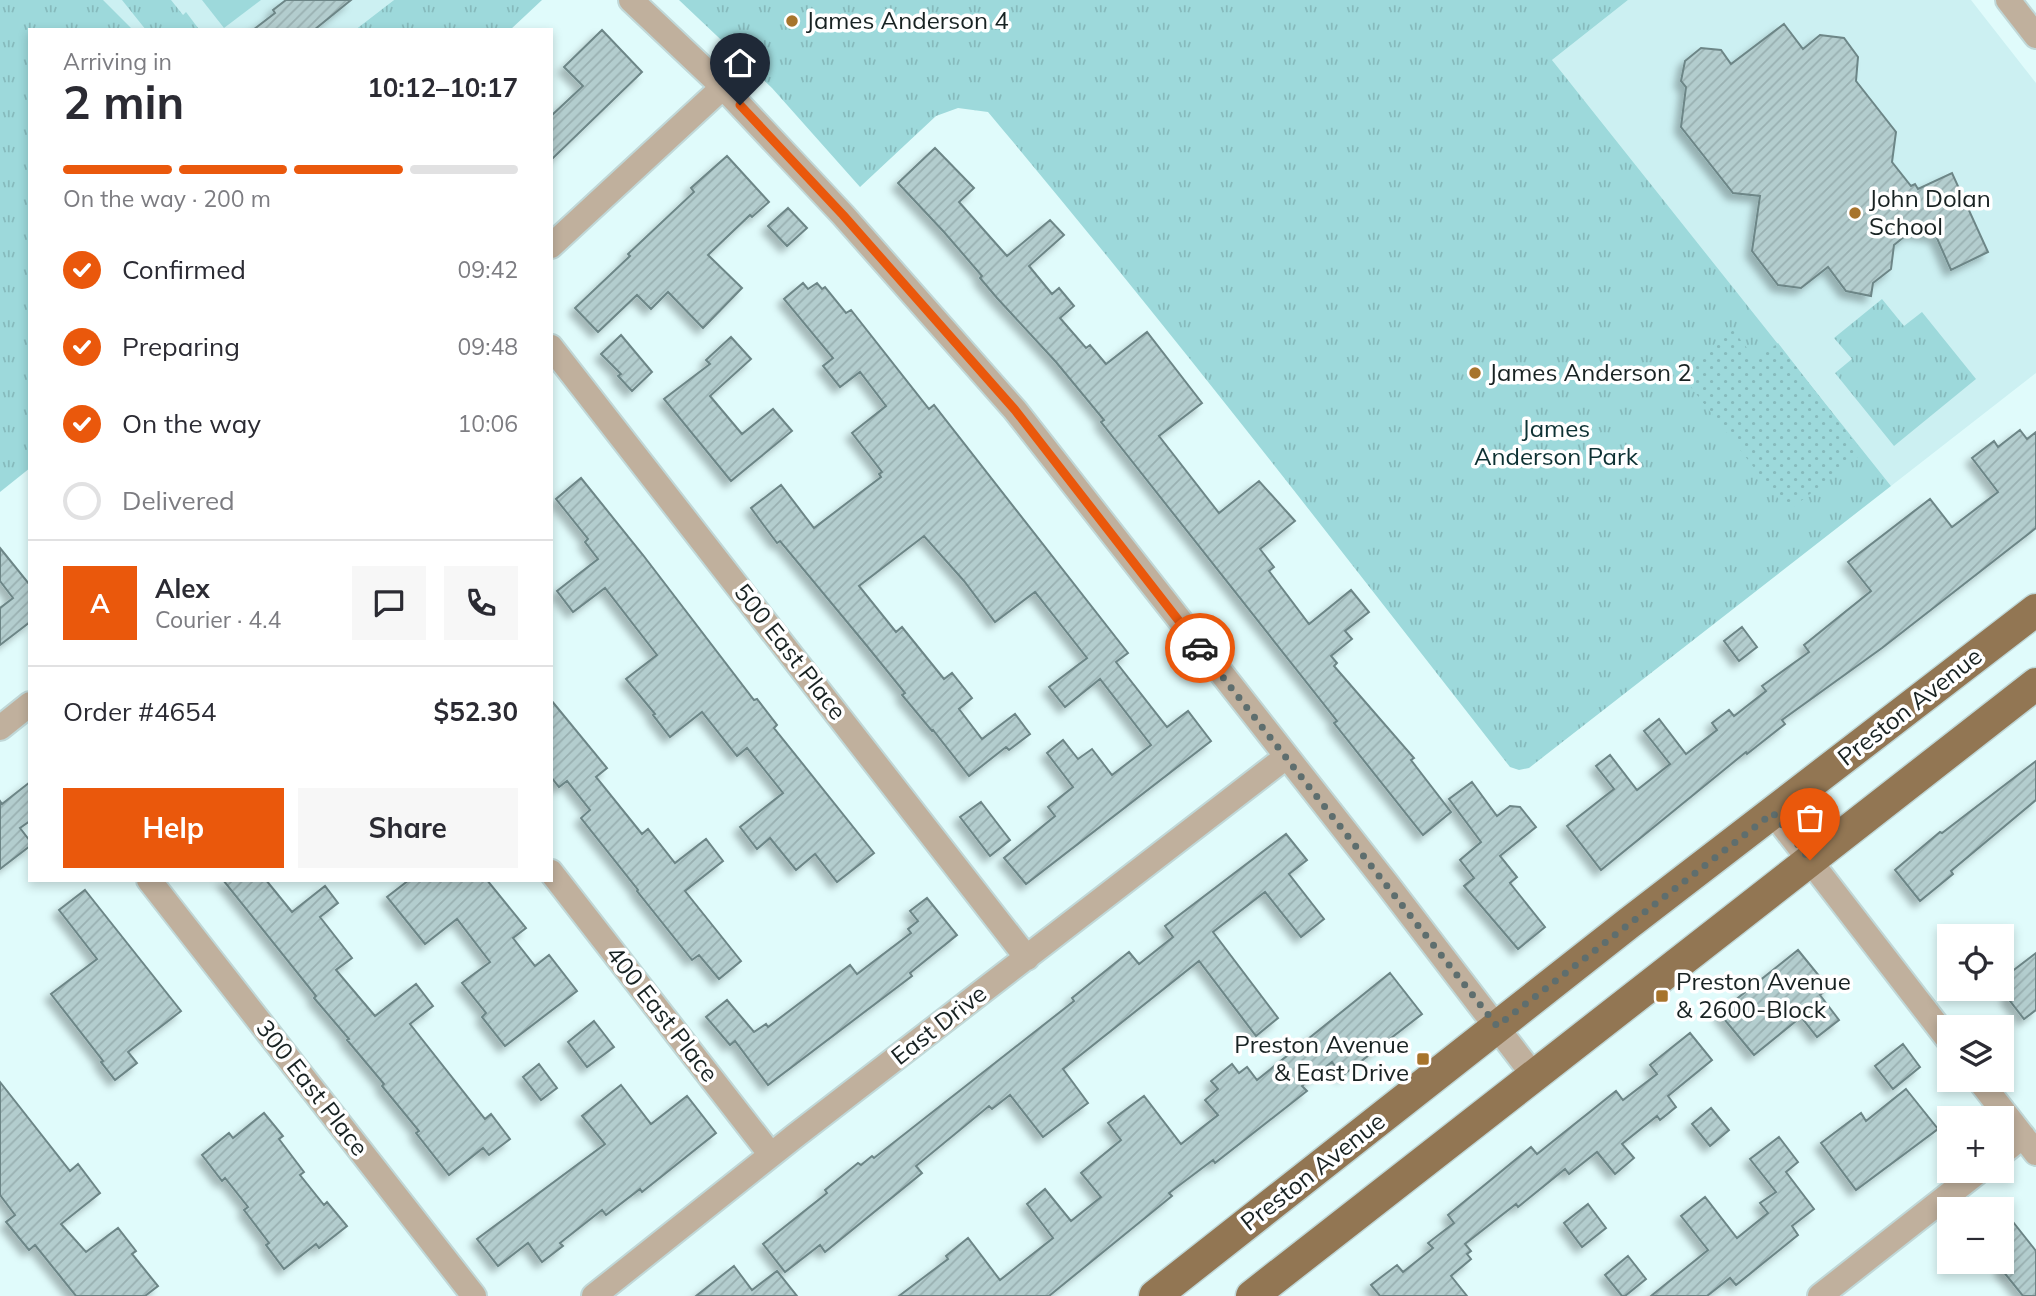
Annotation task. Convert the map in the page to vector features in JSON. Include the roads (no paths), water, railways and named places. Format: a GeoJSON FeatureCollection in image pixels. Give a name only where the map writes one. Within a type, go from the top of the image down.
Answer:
{"type":"FeatureCollection","features":[{"type":"Feature","properties":{"kind":"main road","name":"Preston Avenue"},"geometry":{"type":"LineString","coordinates":[[1155,1296],[1497,1026],[2036,610]]}},
{"type":"Feature","properties":{"kind":"main road"},"geometry":{"type":"LineString","coordinates":[[1252,1296],[2036,684]]}},
{"type":"Feature","properties":{"kind":"street"},"geometry":{"type":"LineString","coordinates":[[631,0],[723,87],[843,215],[1015,410],[1534,1076]]}},
{"type":"Feature","properties":{"kind":"street"},"geometry":{"type":"LineString","coordinates":[[2008,0],[2036,36]]}},
{"type":"Feature","properties":{"kind":"street"},"geometry":{"type":"LineString","coordinates":[[553,244],[723,87]]}},
{"type":"Feature","properties":{"kind":"street","name":"500 East Place"},"geometry":{"type":"LineString","coordinates":[[553,350],[1027,958]]}},
{"type":"Feature","properties":{"kind":"street"},"geometry":{"type":"LineString","coordinates":[[0,728],[26,714]]}},
{"type":"Feature","properties":{"kind":"street","name":"East Drive"},"geometry":{"type":"LineString","coordinates":[[594,1296],[1286,757]]}},
{"type":"Feature","properties":{"kind":"street"},"geometry":{"type":"LineString","coordinates":[[1773,813],[1937,1025]]}},
{"type":"Feature","properties":{"kind":"street","name":"400 East Place"},"geometry":{"type":"LineString","coordinates":[[553,875],[771,1156]]}},
{"type":"Feature","properties":{"kind":"street","name":"300 East Place"},"geometry":{"type":"LineString","coordinates":[[151,882],[474,1296]]}},
{"type":"Feature","properties":{"kind":"street"},"geometry":{"type":"LineString","coordinates":[[1988,1092],[2029,1145]]}},
{"type":"Feature","properties":{"kind":"street"},"geometry":{"type":"LineString","coordinates":[[1820,1296],[1964,1183]]}},
{"type":"Feature","properties":{"kind":"place","name":"James Anderson 4"},"geometry":{"type":"Point","coordinates":[792,21]}},
{"type":"Feature","properties":{"kind":"place","name":"John Dolan School"},"geometry":{"type":"Point","coordinates":[1855,213]}},
{"type":"Feature","properties":{"kind":"place","name":"James Anderson 2"},"geometry":{"type":"Point","coordinates":[1475,373]}},
{"type":"Feature","properties":{"kind":"place","name":"Preston Avenue & 2600-Block"},"geometry":{"type":"Point","coordinates":[1662,996]}},
{"type":"Feature","properties":{"kind":"place","name":"Preston Avenue & East Drive"},"geometry":{"type":"Point","coordinates":[1423,1059]}},
{"type":"Feature","properties":{"kind":"park label","name":"James Anderson Park"},"geometry":{"type":"Point","coordinates":[1556,443]}}]}
